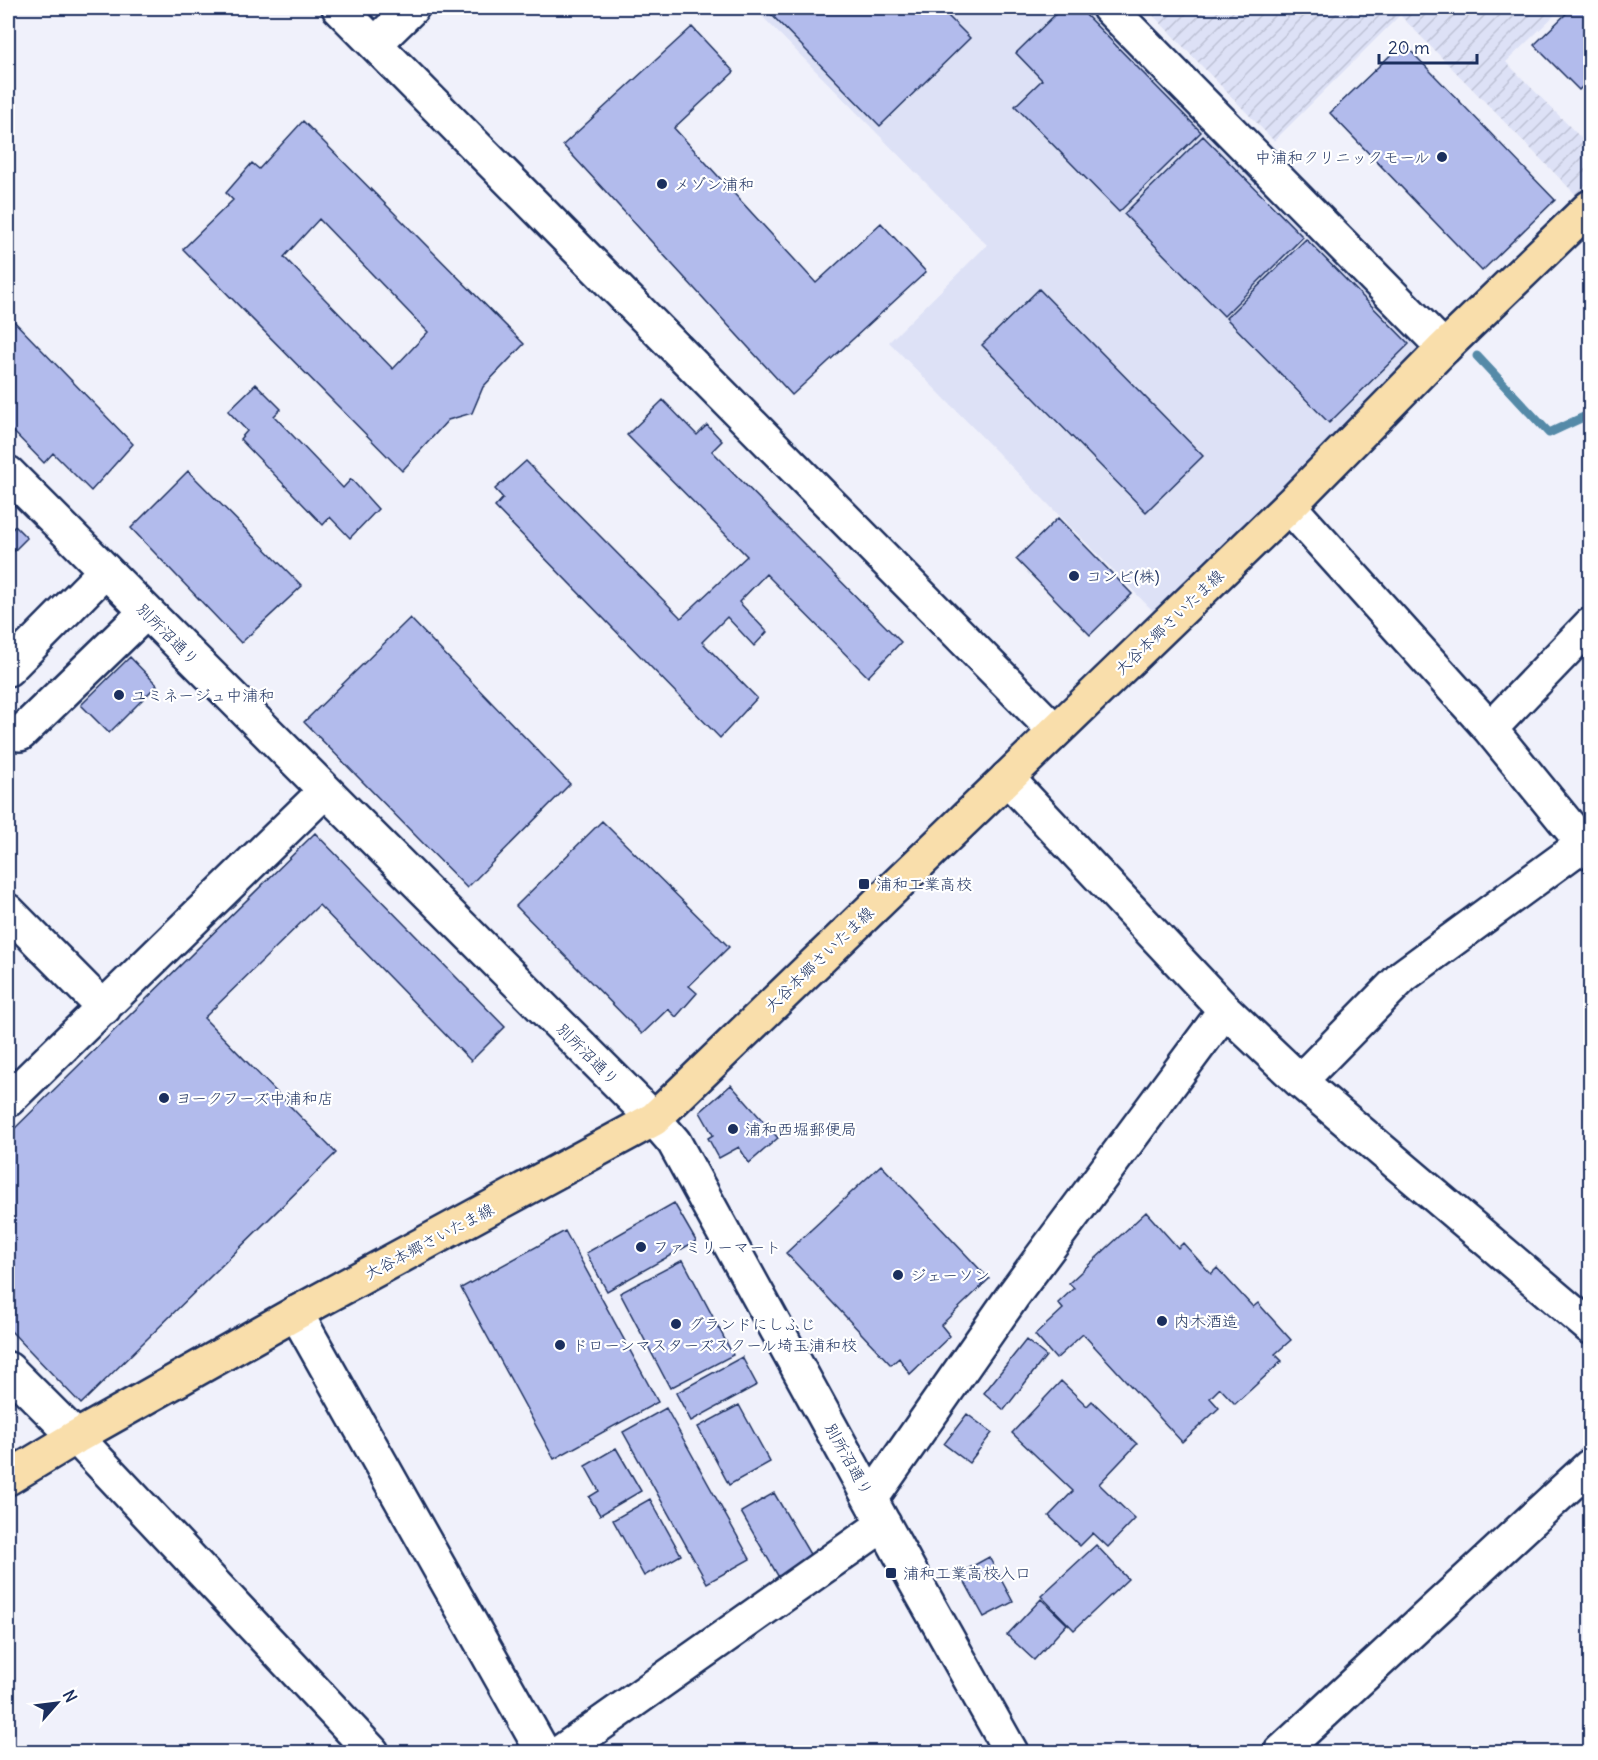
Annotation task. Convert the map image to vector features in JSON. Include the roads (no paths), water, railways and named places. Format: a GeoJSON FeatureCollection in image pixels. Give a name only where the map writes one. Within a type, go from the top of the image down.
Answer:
{"type":"FeatureCollection","features":[{"type":"Feature","properties":{"kind":"main road","name":"大谷本郷さいたま線"},"geometry":{"type":"LineString","coordinates":[[8,1478],[76,1437],[296,1314],[654,1119],[1289,506],[1444,348],[1590,207]]}},
{"type":"Feature","properties":{"kind":"street"},"geometry":{"type":"LineString","coordinates":[[339,8],[1055,731]]}},
{"type":"Feature","properties":{"kind":"street"},"geometry":{"type":"LineString","coordinates":[[375,44],[412,8]]}},
{"type":"Feature","properties":{"kind":"street"},"geometry":{"type":"LineString","coordinates":[[1108,8],[1444,348]]}},
{"type":"Feature","properties":{"kind":"street","name":"別所沼通り"},"geometry":{"type":"LineString","coordinates":[[8,473],[654,1119],[674,1142],[1011,1752]]}},
{"type":"Feature","properties":{"kind":"street"},"geometry":{"type":"LineString","coordinates":[[1289,506],[1490,729],[1589,845],[1403,976],[1300,1081]]}},
{"type":"Feature","properties":{"kind":"street"},"geometry":{"type":"LineString","coordinates":[[8,669],[105,571]]}},
{"type":"Feature","properties":{"kind":"street"},"geometry":{"type":"LineString","coordinates":[[20,734],[146,612]]}},
{"type":"Feature","properties":{"kind":"street"},"geometry":{"type":"LineString","coordinates":[[1490,729],[1590,625]]}},
{"type":"Feature","properties":{"kind":"street"},"geometry":{"type":"LineString","coordinates":[[1007,778],[1225,1010],[1300,1081],[1590,1327]]}},
{"type":"Feature","properties":{"kind":"street"},"geometry":{"type":"LineString","coordinates":[[13,1084],[104,1008],[325,791]]}},
{"type":"Feature","properties":{"kind":"street"},"geometry":{"type":"LineString","coordinates":[[8,912],[104,1008]]}},
{"type":"Feature","properties":{"kind":"street"},"geometry":{"type":"LineString","coordinates":[[561,1752],[878,1511],[1012,1297],[1225,1010]]}},
{"type":"Feature","properties":{"kind":"street"},"geometry":{"type":"LineString","coordinates":[[296,1314],[543,1752]]}},
{"type":"Feature","properties":{"kind":"street"},"geometry":{"type":"LineString","coordinates":[[8,1370],[76,1437],[372,1752]]}},
{"type":"Feature","properties":{"kind":"street"},"geometry":{"type":"LineString","coordinates":[[1281,1752],[1315,1739],[1590,1466]]}},
{"type":"Feature","properties":{"kind":"waterway"},"geometry":{"type":"LineString","coordinates":[[1477,356],[1549,433],[1590,414]]}},
{"type":"Feature","properties":{"kind":"place","name":"中浦和クリニックモール"},"geometry":{"type":"Point","coordinates":[1442,157]}},
{"type":"Feature","properties":{"kind":"place","name":"メゾン浦和"},"geometry":{"type":"Point","coordinates":[662,184]}},
{"type":"Feature","properties":{"kind":"place","name":"コンビ(株)"},"geometry":{"type":"Point","coordinates":[1074,576]}},
{"type":"Feature","properties":{"kind":"place","name":"ユミネージュ中浦和"},"geometry":{"type":"Point","coordinates":[119,695]}},
{"type":"Feature","properties":{"kind":"place","name":"浦和工業高校"},"geometry":{"type":"Point","coordinates":[864,884]}},
{"type":"Feature","properties":{"kind":"place","name":"ヨークフーズ中浦和店"},"geometry":{"type":"Point","coordinates":[164,1098]}},
{"type":"Feature","properties":{"kind":"place","name":"浦和西堀郵便局"},"geometry":{"type":"Point","coordinates":[733,1129]}},
{"type":"Feature","properties":{"kind":"place","name":"ファミリーマート"},"geometry":{"type":"Point","coordinates":[641,1247]}},
{"type":"Feature","properties":{"kind":"place","name":"ジェーソン"},"geometry":{"type":"Point","coordinates":[898,1275]}},
{"type":"Feature","properties":{"kind":"place","name":"内木酒造"},"geometry":{"type":"Point","coordinates":[1162,1321]}},
{"type":"Feature","properties":{"kind":"place","name":"グランドにしふじ"},"geometry":{"type":"Point","coordinates":[676,1324]}},
{"type":"Feature","properties":{"kind":"place","name":"ドローンマスターズスクール埼玉浦和校"},"geometry":{"type":"Point","coordinates":[560,1345]}},
{"type":"Feature","properties":{"kind":"place","name":"浦和工業高校入口"},"geometry":{"type":"Point","coordinates":[891,1573]}}]}
